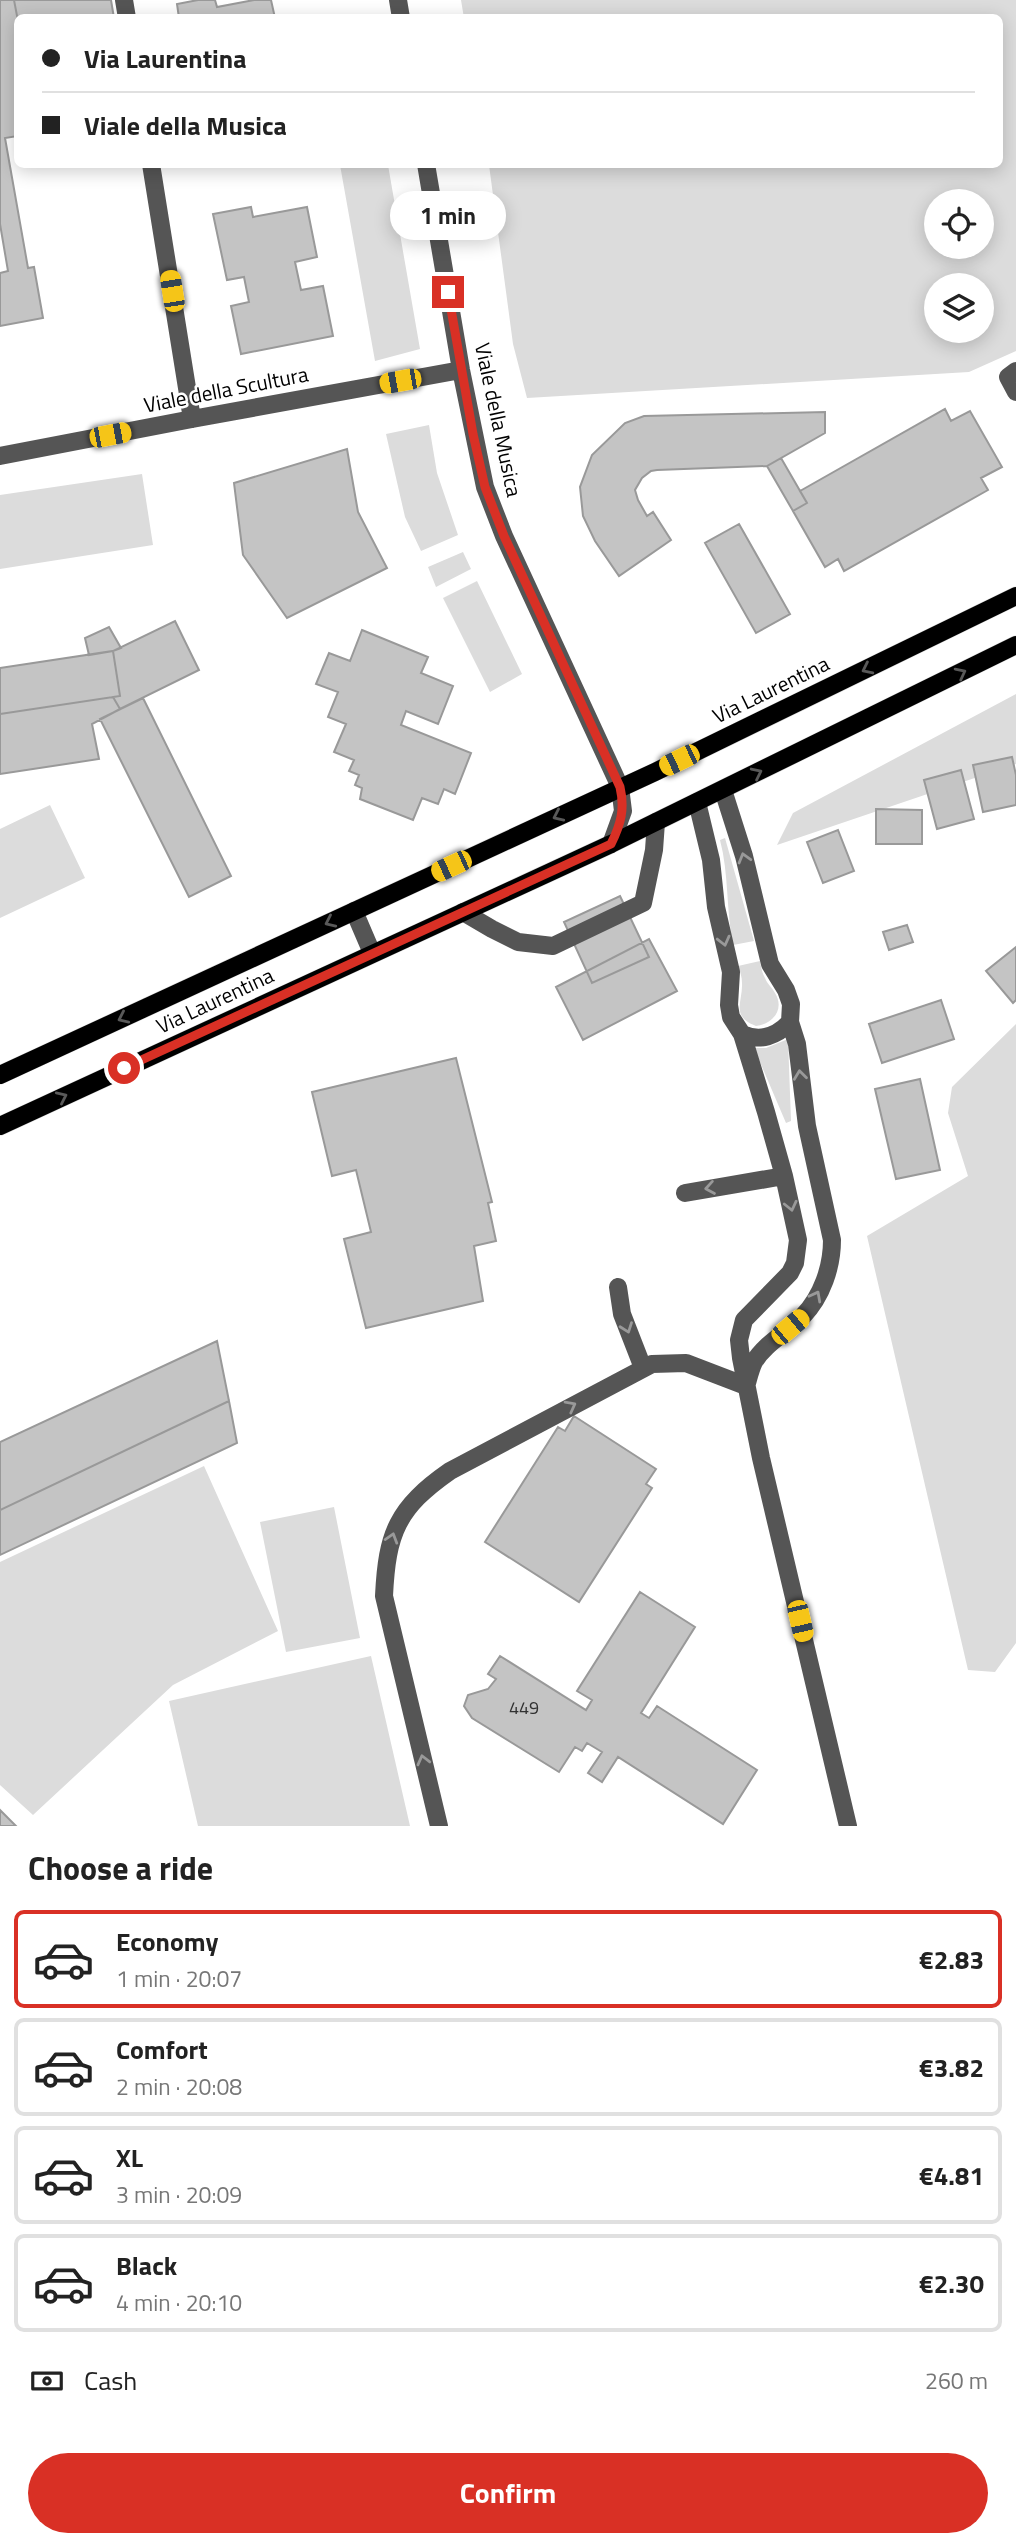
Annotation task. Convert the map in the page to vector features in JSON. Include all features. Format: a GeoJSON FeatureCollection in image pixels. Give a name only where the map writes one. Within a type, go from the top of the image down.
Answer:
{"type":"FeatureCollection","features":[{"type":"Feature","properties":{"kind":"main road","name":"Via Laurentina"},"geometry":{"type":"LineString","coordinates":[[0,1075],[620,787],[1016,596]]}},
{"type":"Feature","properties":{"kind":"main road","name":"Via Laurentina"},"geometry":{"type":"LineString","coordinates":[[0,1126],[611,844],[1016,645]]}},
{"type":"Feature","properties":{"kind":"street"},"geometry":{"type":"LineString","coordinates":[[152,168],[192,419]]}},
{"type":"Feature","properties":{"kind":"street","name":"Viale della Musica"},"geometry":{"type":"LineString","coordinates":[[427,168],[461,370],[485,487],[504,536],[620,787]]}},
{"type":"Feature","properties":{"kind":"street","name":"Viale della Scultura"},"geometry":{"type":"LineString","coordinates":[[0,456],[461,370]]}},
{"type":"Feature","properties":{"kind":"street"},"geometry":{"type":"LineString","coordinates":[[1016,371],[1008,377],[1016,392]]}},
{"type":"Feature","properties":{"kind":"street"},"geometry":{"type":"LineString","coordinates":[[611,844],[624,811],[620,787]]}},
{"type":"Feature","properties":{"kind":"street"},"geometry":{"type":"LineString","coordinates":[[723,790],[747,868],[770,964],[791,1004],[790,1022],[797,1044],[807,1126],[832,1240],[832,1258],[813,1304],[753,1362],[746,1386]]}},
{"type":"Feature","properties":{"kind":"street"},"geometry":{"type":"LineString","coordinates":[[697,802],[731,972],[731,1017],[742,1034],[784,1176],[794,1218],[797,1251],[790,1273],[750,1312],[741,1329],[741,1358],[848,1826]]}},
{"type":"Feature","properties":{"kind":"street"},"geometry":{"type":"LineString","coordinates":[[463,912],[518,942],[553,946],[643,904],[654,850],[656,822]]}},
{"type":"Feature","properties":{"kind":"street"},"geometry":{"type":"LineString","coordinates":[[354,911],[372,953]]}},
{"type":"Feature","properties":{"kind":"street"},"geometry":{"type":"LineString","coordinates":[[742,1034],[761,1038],[775,1034],[790,1022]]}},
{"type":"Feature","properties":{"kind":"street"},"geometry":{"type":"LineString","coordinates":[[685,1193],[784,1176]]}},
{"type":"Feature","properties":{"kind":"street"},"geometry":{"type":"LineString","coordinates":[[618,1287],[622,1314],[643,1368]]}},
{"type":"Feature","properties":{"kind":"street"},"geometry":{"type":"LineString","coordinates":[[439,1826],[384,1596],[386,1563],[394,1530],[406,1509],[427,1487],[450,1471],[643,1368],[663,1362],[686,1363],[746,1386]]}},
{"type":"Feature","properties":{"kind":"shaded area"},"geometry":{"type":"Polygon","coordinates":[[[461,0],[1016,0],[1016,351],[969,372],[527,398],[513,344],[489,168],[1003,168],[1003,14],[463,14],[461,0]]]}},
{"type":"Feature","properties":{"kind":"shaded area"},"geometry":{"type":"Polygon","coordinates":[[[341,168],[389,168],[420,349],[375,361],[341,168]]]}},
{"type":"Feature","properties":{"kind":"shaded area"},"geometry":{"type":"Polygon","coordinates":[[[429,425],[437,473],[458,535],[421,551],[405,517],[386,434],[429,425]]]}},
{"type":"Feature","properties":{"kind":"shaded area"},"geometry":{"type":"Polygon","coordinates":[[[142,474],[153,545],[0,569],[0,495],[142,474]]]}},
{"type":"Feature","properties":{"kind":"shaded area"},"geometry":{"type":"Polygon","coordinates":[[[463,552],[471,569],[436,587],[428,567],[463,552]]]}},
{"type":"Feature","properties":{"kind":"shaded area"},"geometry":{"type":"Polygon","coordinates":[[[477,581],[522,674],[490,692],[443,598],[477,581]]]}},
{"type":"Feature","properties":{"kind":"shaded area"},"geometry":{"type":"Polygon","coordinates":[[[1016,694],[1016,764],[777,845],[793,813],[1016,694]]]}},
{"type":"Feature","properties":{"kind":"shaded area"},"geometry":{"type":"Polygon","coordinates":[[[50,805],[85,878],[0,918],[0,829],[50,805]]]}},
{"type":"Feature","properties":{"kind":"shaded area"},"geometry":{"type":"Polygon","coordinates":[[[725,838],[754,941],[733,945],[720,840],[725,838]]]}},
{"type":"Feature","properties":{"kind":"shaded area"},"geometry":{"type":"Polygon","coordinates":[[[760,961],[763,974],[779,1005],[772,1019],[756,1026],[740,1013],[742,981],[738,966],[760,961]]]}},
{"type":"Feature","properties":{"kind":"shaded area"},"geometry":{"type":"Polygon","coordinates":[[[1016,1024],[1016,1643],[995,1672],[968,1670],[867,1236],[968,1176],[948,1113],[952,1087],[1016,1024]]]}},
{"type":"Feature","properties":{"kind":"shaded area"},"geometry":{"type":"Polygon","coordinates":[[[788,1039],[791,1121],[786,1123],[754,1048],[766,1048],[788,1039]]]}},
{"type":"Feature","properties":{"kind":"shaded area"},"geometry":{"type":"Polygon","coordinates":[[[204,1466],[278,1631],[173,1685],[33,1815],[0,1785],[0,1562],[204,1466]]]}},
{"type":"Feature","properties":{"kind":"shaded area"},"geometry":{"type":"Polygon","coordinates":[[[334,1507],[360,1638],[286,1652],[260,1522],[334,1507]]]}},
{"type":"Feature","properties":{"kind":"shaded area"},"geometry":{"type":"Polygon","coordinates":[[[371,1656],[410,1826],[198,1826],[169,1701],[371,1656]]]}},
{"type":"Feature","properties":{"kind":"building"},"geometry":{"type":"Polygon","coordinates":[[[0,0],[14,0],[17,14],[14,14],[14,137],[5,138],[28,268],[34,267],[43,318],[0,326],[0,273],[8,271],[0,224],[0,0]]]}},
{"type":"Feature","properties":{"kind":"building"},"geometry":{"type":"Polygon","coordinates":[[[14,0],[111,0],[113,14],[17,14],[14,0]]]}},
{"type":"Feature","properties":{"kind":"building"},"geometry":{"type":"Polygon","coordinates":[[[215,0],[217,7],[254,0],[271,0],[274,14],[178,14],[177,4],[215,0]]]}},
{"type":"Feature","properties":{"kind":"building"},"geometry":{"type":"Polygon","coordinates":[[[251,207],[253,217],[307,207],[317,257],[295,262],[301,290],[323,286],[333,336],[241,354],[231,306],[249,302],[244,277],[227,280],[213,214],[251,207]]]}},
{"type":"Feature","properties":{"kind":"building"},"geometry":{"type":"Polygon","coordinates":[[[945,409],[951,421],[970,411],[1002,467],[981,478],[988,490],[844,571],[838,559],[825,567],[793,511],[807,503],[800,491],[945,409]]]}},
{"type":"Feature","properties":{"kind":"building"},"geometry":{"type":"Polygon","coordinates":[[[825,412],[825,433],[767,466],[657,470],[642,478],[635,490],[638,500],[647,516],[653,512],[671,540],[619,576],[595,541],[583,516],[580,487],[592,455],[625,423],[644,416],[825,412]]]}},
{"type":"Feature","properties":{"kind":"building"},"geometry":{"type":"Polygon","coordinates":[[[347,449],[358,512],[387,568],[287,618],[243,555],[234,483],[347,449]]]}},
{"type":"Feature","properties":{"kind":"building"},"geometry":{"type":"Polygon","coordinates":[[[781,458],[807,503],[793,511],[767,466],[781,458]]]}},
{"type":"Feature","properties":{"kind":"building"},"geometry":{"type":"Polygon","coordinates":[[[739,524],[790,614],[756,633],[705,543],[739,524]]]}},
{"type":"Feature","properties":{"kind":"building"},"geometry":{"type":"Polygon","coordinates":[[[175,621],[199,670],[120,709],[113,697],[120,696],[113,651],[175,621]]]}},
{"type":"Feature","properties":{"kind":"building"},"geometry":{"type":"Polygon","coordinates":[[[109,627],[121,648],[89,655],[85,638],[109,627]]]}},
{"type":"Feature","properties":{"kind":"building"},"geometry":{"type":"Polygon","coordinates":[[[362,630],[428,657],[421,673],[453,686],[438,724],[406,711],[401,725],[471,753],[455,794],[444,789],[438,804],[422,798],[413,820],[360,799],[362,788],[355,785],[359,775],[349,771],[354,760],[334,752],[346,724],[328,717],[338,692],[316,684],[329,653],[350,661],[362,630]]]}},
{"type":"Feature","properties":{"kind":"building"},"geometry":{"type":"Polygon","coordinates":[[[113,651],[120,696],[0,714],[0,668],[113,651]]]}},
{"type":"Feature","properties":{"kind":"building"},"geometry":{"type":"Polygon","coordinates":[[[113,697],[120,709],[92,724],[99,759],[0,774],[0,714],[113,697]]]}},
{"type":"Feature","properties":{"kind":"building"},"geometry":{"type":"Polygon","coordinates":[[[143,698],[231,876],[189,897],[100,719],[143,698]]]}},
{"type":"Feature","properties":{"kind":"building"},"geometry":{"type":"Polygon","coordinates":[[[1012,757],[1016,775],[1016,805],[983,812],[973,765],[1012,757]]]}},
{"type":"Feature","properties":{"kind":"building"},"geometry":{"type":"Polygon","coordinates":[[[961,770],[974,819],[937,829],[924,780],[961,770]]]}},
{"type":"Feature","properties":{"kind":"building"},"geometry":{"type":"Polygon","coordinates":[[[876,809],[922,810],[922,844],[876,844],[876,809]]]}},
{"type":"Feature","properties":{"kind":"building"},"geometry":{"type":"Polygon","coordinates":[[[838,830],[854,871],[823,883],[807,842],[838,830]]]}},
{"type":"Feature","properties":{"kind":"building"},"geometry":{"type":"Polygon","coordinates":[[[620,896],[649,957],[592,983],[564,922],[620,896]]]}},
{"type":"Feature","properties":{"kind":"building"},"geometry":{"type":"Polygon","coordinates":[[[907,925],[913,942],[889,950],[883,932],[907,925]]]}},
{"type":"Feature","properties":{"kind":"building"},"geometry":{"type":"Polygon","coordinates":[[[649,939],[677,991],[583,1040],[556,987],[649,939]]]}},
{"type":"Feature","properties":{"kind":"building"},"geometry":{"type":"Polygon","coordinates":[[[1016,947],[1016,1000],[1013,1003],[986,971],[1016,947]]]}},
{"type":"Feature","properties":{"kind":"building"},"geometry":{"type":"Polygon","coordinates":[[[941,1000],[954,1039],[882,1063],[869,1024],[941,1000]]]}},
{"type":"Feature","properties":{"kind":"building"},"geometry":{"type":"Polygon","coordinates":[[[456,1058],[492,1202],[488,1203],[496,1241],[474,1246],[483,1301],[366,1328],[344,1239],[371,1232],[356,1170],[332,1176],[312,1092],[456,1058]]]}},
{"type":"Feature","properties":{"kind":"building"},"geometry":{"type":"Polygon","coordinates":[[[920,1079],[940,1170],[896,1179],[875,1089],[920,1079]]]}},
{"type":"Feature","properties":{"kind":"building"},"geometry":{"type":"Polygon","coordinates":[[[217,1341],[229,1401],[0,1510],[0,1442],[217,1341]]]}},
{"type":"Feature","properties":{"kind":"building"},"geometry":{"type":"Polygon","coordinates":[[[229,1401],[237,1443],[0,1555],[0,1510],[229,1401]]]}},
{"type":"Feature","properties":{"kind":"building"},"geometry":{"type":"Polygon","coordinates":[[[574,1416],[656,1469],[646,1484],[652,1488],[579,1602],[485,1542],[558,1427],[565,1431],[574,1416]]]}},
{"type":"Feature","properties":{"kind":"building"},"geometry":{"type":"Polygon","coordinates":[[[640,1592],[695,1627],[641,1713],[649,1718],[657,1706],[757,1770],[723,1824],[618,1757],[602,1782],[588,1773],[602,1752],[587,1743],[582,1751],[575,1747],[559,1772],[472,1718],[464,1706],[468,1695],[488,1689],[496,1679],[488,1674],[500,1656],[586,1710],[592,1700],[577,1691],[640,1592]]]}},
{"type":"Feature","properties":{"kind":"building"},"geometry":{"type":"Polygon","coordinates":[[[0,1810],[16,1826],[0,1826],[0,1810]]]}},
{"type":"Feature","properties":{"kind":"route"},"geometry":{"type":"LineString","coordinates":[[124,1068],[611,844],[618,830],[624,811],[620,787],[504,536],[485,487],[448,292]]}}]}
